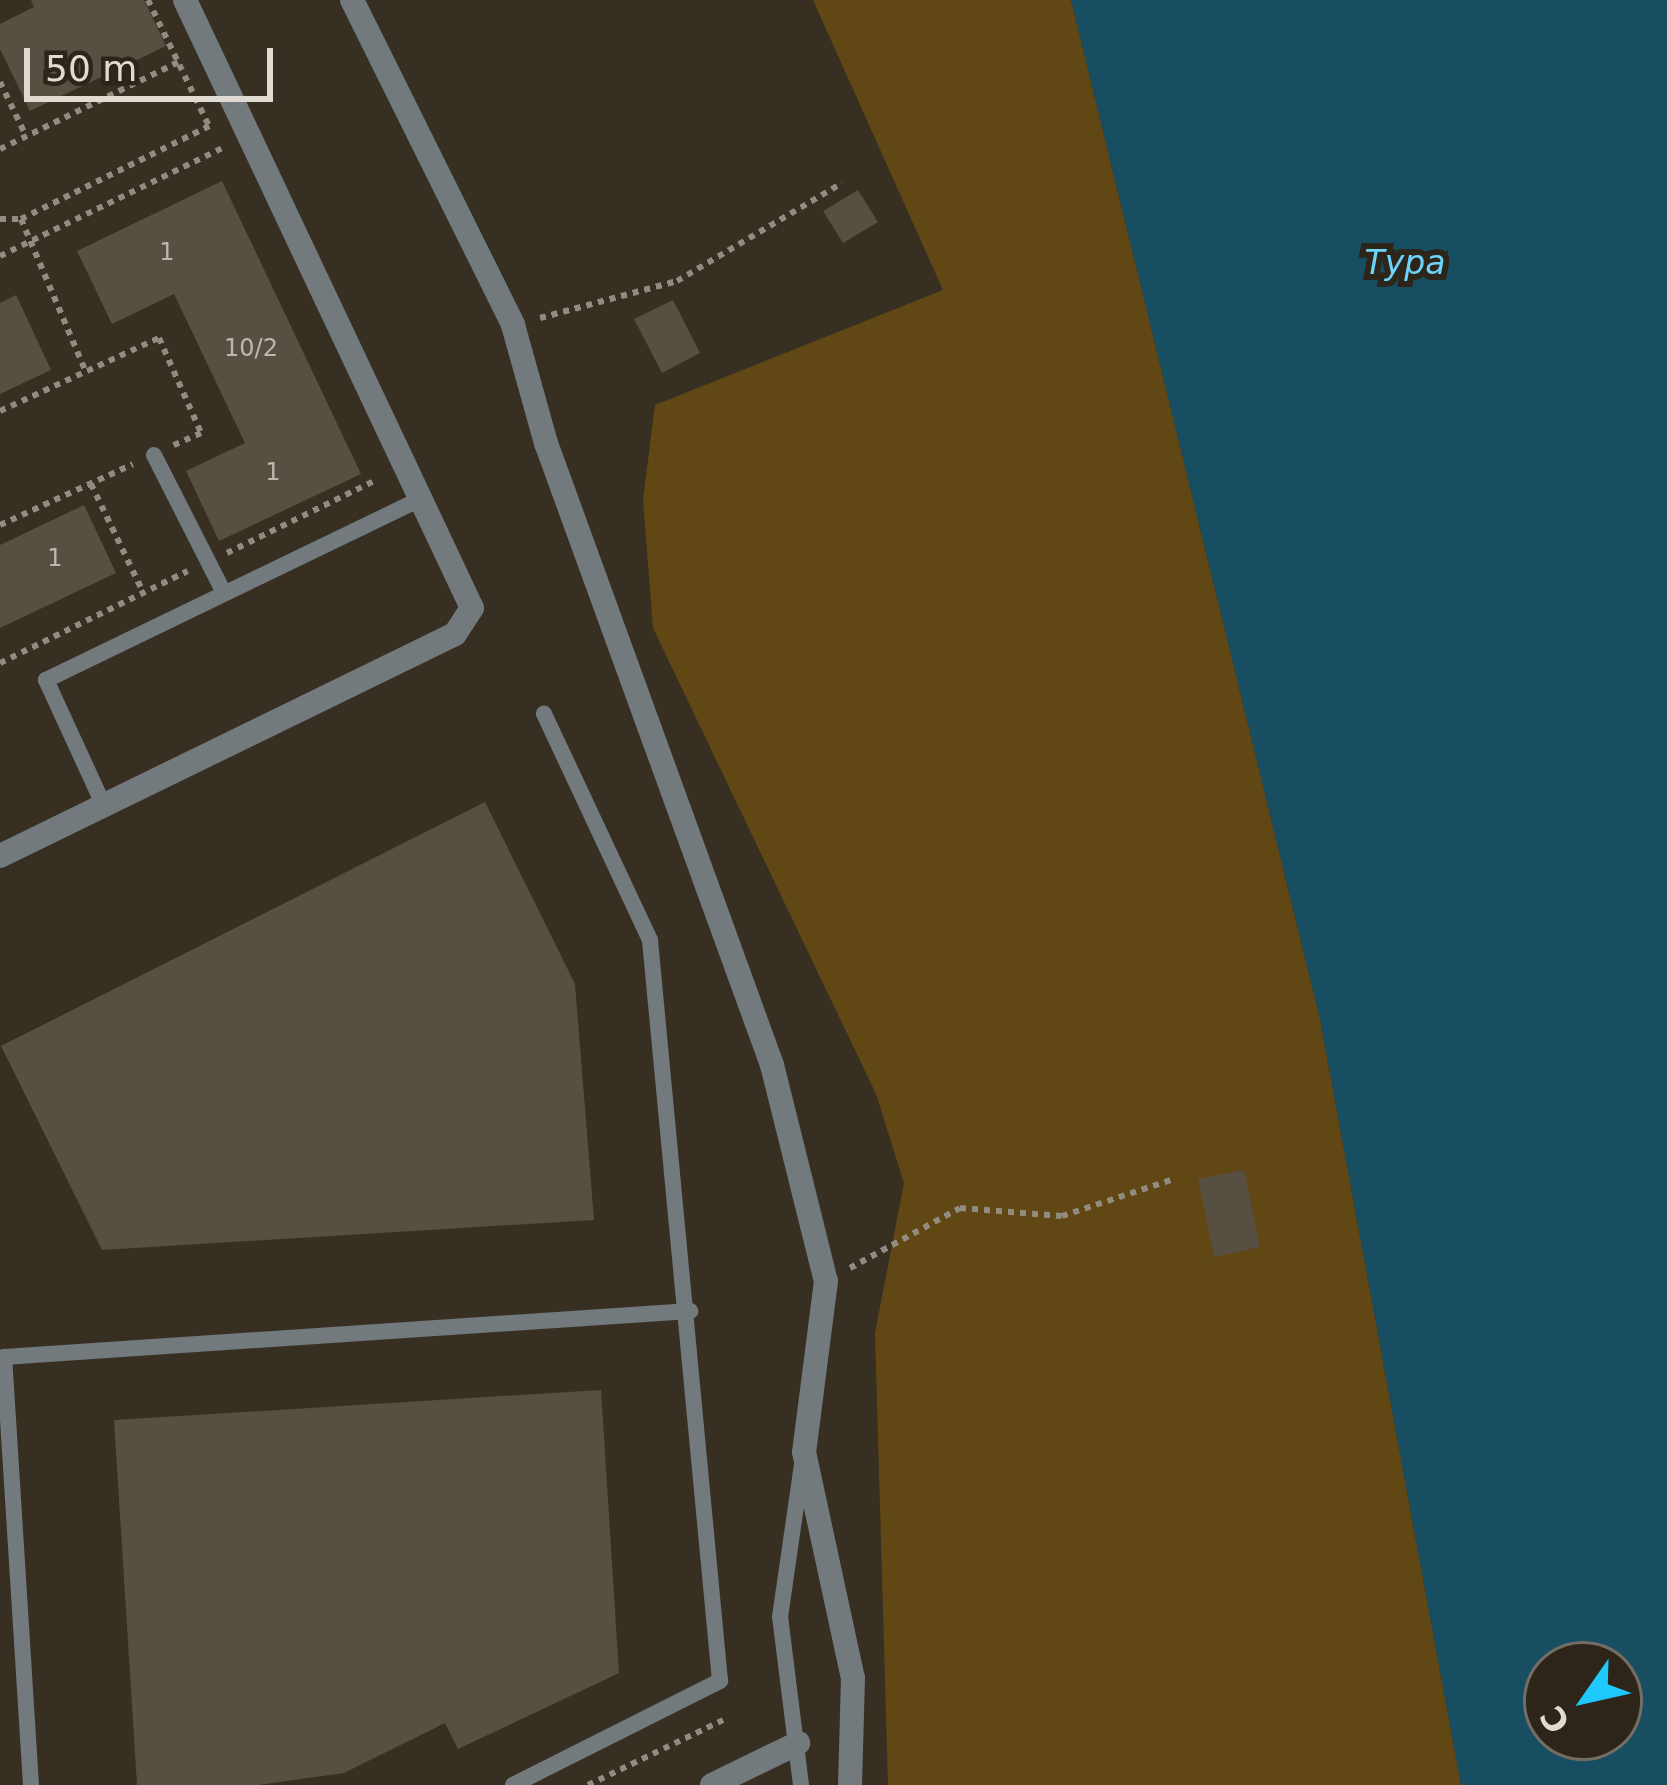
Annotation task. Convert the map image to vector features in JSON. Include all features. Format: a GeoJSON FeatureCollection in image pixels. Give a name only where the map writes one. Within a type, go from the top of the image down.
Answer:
{"type":"FeatureCollection","features":[{"type":"Feature","properties":{"kind":"street"},"geometry":{"type":"LineString","coordinates":[[0,856],[455,634],[472,608],[185,0]]}},
{"type":"Feature","properties":{"kind":"street"},"geometry":{"type":"LineString","coordinates":[[352,0],[513,325],[546,442],[772,1065],[826,1282],[804,1452],[853,1678],[850,1785]]}},
{"type":"Feature","properties":{"kind":"street"},"geometry":{"type":"LineString","coordinates":[[712,1785],[798,1743]]}},
{"type":"Feature","properties":{"kind":"lane"},"geometry":{"type":"LineString","coordinates":[[154,455],[224,592]]}},
{"type":"Feature","properties":{"kind":"lane"},"geometry":{"type":"LineString","coordinates":[[104,806],[46,680],[422,498]]}},
{"type":"Feature","properties":{"kind":"lane"},"geometry":{"type":"LineString","coordinates":[[513,1785],[720,1681],[690,1311],[650,940],[544,714]]}},
{"type":"Feature","properties":{"kind":"lane"},"geometry":{"type":"LineString","coordinates":[[32,1785],[4,1357],[690,1311]]}},
{"type":"Feature","properties":{"kind":"lane"},"geometry":{"type":"LineString","coordinates":[[801,1785],[780,1617],[804,1452]]}},
{"type":"Feature","properties":{"kind":"path"},"geometry":{"type":"LineString","coordinates":[[148,0],[232,169]]}},
{"type":"Feature","properties":{"kind":"path"},"geometry":{"type":"LineString","coordinates":[[0,148],[178,62]]}},
{"type":"Feature","properties":{"kind":"path"},"geometry":{"type":"LineString","coordinates":[[0,82],[26,136]]}},
{"type":"Feature","properties":{"kind":"path"},"geometry":{"type":"LineString","coordinates":[[0,219],[21,219],[209,126]]}},
{"type":"Feature","properties":{"kind":"path"},"geometry":{"type":"LineString","coordinates":[[0,256],[222,148]]}},
{"type":"Feature","properties":{"kind":"path"},"geometry":{"type":"LineString","coordinates":[[513,325],[676,281],[842,183]]}},
{"type":"Feature","properties":{"kind":"path"},"geometry":{"type":"LineString","coordinates":[[21,219],[85,372]]}},
{"type":"Feature","properties":{"kind":"path"},"geometry":{"type":"LineString","coordinates":[[0,411],[159,338],[201,433],[0,525]]}},
{"type":"Feature","properties":{"kind":"path"},"geometry":{"type":"LineString","coordinates":[[0,662],[380,483],[370,462]]}},
{"type":"Feature","properties":{"kind":"path"},"geometry":{"type":"LineString","coordinates":[[91,484],[143,592]]}},
{"type":"Feature","properties":{"kind":"path"},"geometry":{"type":"LineString","coordinates":[[826,1282],[960,1208],[1062,1216],[1171,1180]]}},
{"type":"Feature","properties":{"kind":"path"},"geometry":{"type":"LineString","coordinates":[[588,1785],[725,1719]]}},
{"type":"Feature","properties":{"kind":"shaded area"},"geometry":{"type":"Polygon","coordinates":[[[813,0],[1071,0],[1320,1019],[1461,1785],[888,1785],[875,1333],[904,1183],[876,1094],[653,628],[643,500],[655,405],[943,290],[813,0]]]}},
{"type":"Feature","properties":{"kind":"water","name":"Тура"},"geometry":{"type":"Polygon","coordinates":[[[1071,0],[1667,0],[1667,1785],[1461,1785],[1320,1019],[1071,0]]]}},
{"type":"Feature","properties":{"kind":"building"},"geometry":{"type":"Polygon","coordinates":[[[31,0],[144,0],[166,46],[30,111],[0,49],[0,24],[34,7],[31,0]]]}},
{"type":"Feature","properties":{"kind":"building"},"geometry":{"type":"Polygon","coordinates":[[[222,181],[361,474],[219,541],[186,471],[245,443],[174,294],[112,324],[77,251],[222,181]]]}},
{"type":"Feature","properties":{"kind":"building"},"geometry":{"type":"Polygon","coordinates":[[[858,190],[878,222],[843,243],[823,211],[858,190]]]}},
{"type":"Feature","properties":{"kind":"building"},"geometry":{"type":"Polygon","coordinates":[[[16,295],[51,370],[0,394],[0,303],[16,295]]]}},
{"type":"Feature","properties":{"kind":"building"},"geometry":{"type":"Polygon","coordinates":[[[673,300],[700,353],[662,373],[634,319],[673,300]]]}},
{"type":"Feature","properties":{"kind":"building"},"geometry":{"type":"Polygon","coordinates":[[[84,505],[116,573],[0,628],[0,545],[84,505]]]}},
{"type":"Feature","properties":{"kind":"building"},"geometry":{"type":"Polygon","coordinates":[[[485,802],[575,984],[594,1220],[102,1250],[1,1046],[485,802]]]}},
{"type":"Feature","properties":{"kind":"building"},"geometry":{"type":"Polygon","coordinates":[[[1244,1170],[1260,1247],[1214,1257],[1198,1179],[1244,1170]]]}},
{"type":"Feature","properties":{"kind":"building"},"geometry":{"type":"Polygon","coordinates":[[[601,1390],[619,1673],[458,1749],[445,1723],[344,1773],[258,1785],[137,1785],[114,1420],[601,1390]]]}}]}
